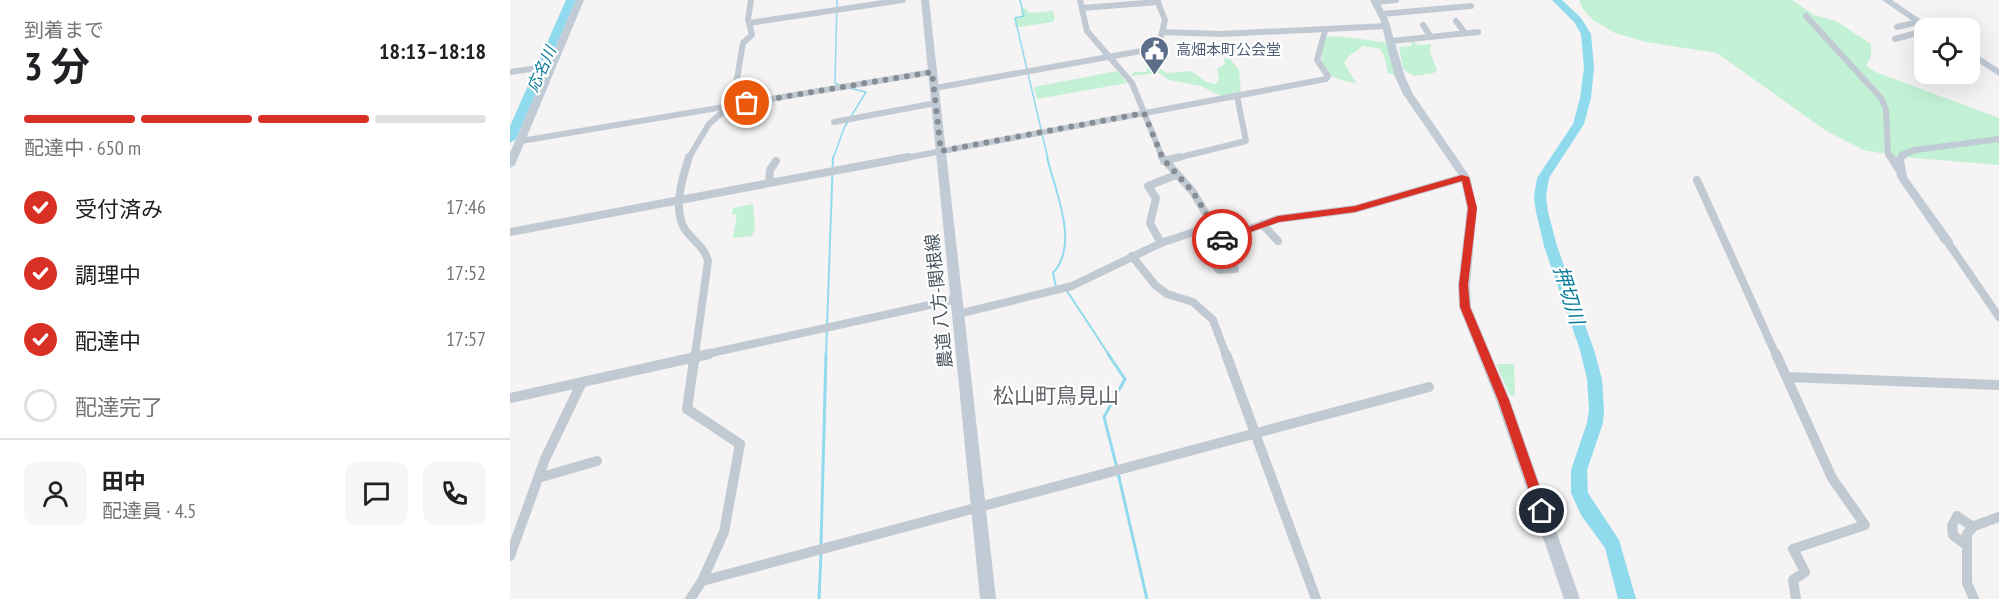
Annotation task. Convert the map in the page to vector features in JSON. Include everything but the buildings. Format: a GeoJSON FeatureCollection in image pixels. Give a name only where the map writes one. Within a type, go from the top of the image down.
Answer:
{"type":"FeatureCollection","features":[{"type":"Feature","properties":{"kind":"street"},"geometry":{"type":"LineString","coordinates":[[510,165],[549,66],[580,0]]}},
{"type":"Feature","properties":{"kind":"street"},"geometry":{"type":"LineString","coordinates":[[690,599],[702,581],[724,532],[728,499],[740,444],[687,409],[708,255],[687,234],[681,222],[680,200],[686,164],[694,144],[713,120],[731,106],[743,43],[752,35],[749,23],[751,0]]}},
{"type":"Feature","properties":{"kind":"street"},"geometry":{"type":"LineString","coordinates":[[749,23],[903,0]]}},
{"type":"Feature","properties":{"kind":"street","name":"農道 八方-関根線"},"geometry":{"type":"LineString","coordinates":[[925,0],[988,599]]}},
{"type":"Feature","properties":{"kind":"street"},"geometry":{"type":"LineString","coordinates":[[1080,0],[1083,23],[1087,31],[1132,83],[1164,161],[1200,202],[1221,239],[1262,224],[1304,214],[1355,209],[1465,177]]}},
{"type":"Feature","properties":{"kind":"street"},"geometry":{"type":"LineString","coordinates":[[1396,0],[1374,1],[1387,26],[1400,77],[1408,94],[1465,177],[1472,208],[1464,285],[1465,307],[1503,400],[1572,599]]}},
{"type":"Feature","properties":{"kind":"street"},"geometry":{"type":"LineString","coordinates":[[1423,0],[1429,10]]}},
{"type":"Feature","properties":{"kind":"street"},"geometry":{"type":"LineString","coordinates":[[1886,0],[1914,19]]}},
{"type":"Feature","properties":{"kind":"street"},"geometry":{"type":"LineString","coordinates":[[935,88],[1158,48],[1164,14],[1158,1],[1082,8]]}},
{"type":"Feature","properties":{"kind":"street"},"geometry":{"type":"LineString","coordinates":[[1382,14],[1471,6]]}},
{"type":"Feature","properties":{"kind":"street"},"geometry":{"type":"LineString","coordinates":[[1806,16],[1881,98],[1886,109],[1888,155],[1896,162],[1899,170],[1999,317]]}},
{"type":"Feature","properties":{"kind":"street"},"geometry":{"type":"LineString","coordinates":[[1456,21],[1465,33]]}},
{"type":"Feature","properties":{"kind":"street"},"geometry":{"type":"LineString","coordinates":[[1897,27],[1914,23]]}},
{"type":"Feature","properties":{"kind":"street"},"geometry":{"type":"LineString","coordinates":[[1423,25],[1431,37]]}},
{"type":"Feature","properties":{"kind":"street"},"geometry":{"type":"LineString","coordinates":[[1162,32],[1221,34],[1325,31],[1387,26]]}},
{"type":"Feature","properties":{"kind":"street"},"geometry":{"type":"LineString","coordinates":[[510,231],[1326,79],[1328,76],[1317,60],[1325,31]]}},
{"type":"Feature","properties":{"kind":"street"},"geometry":{"type":"LineString","coordinates":[[1391,41],[1478,32]]}},
{"type":"Feature","properties":{"kind":"street"},"geometry":{"type":"LineString","coordinates":[[1895,39],[1914,34]]}},
{"type":"Feature","properties":{"kind":"street"},"geometry":{"type":"LineString","coordinates":[[1981,61],[1998,72]]}},
{"type":"Feature","properties":{"kind":"street"},"geometry":{"type":"LineString","coordinates":[[510,72],[549,66]]}},
{"type":"Feature","properties":{"kind":"street"},"geometry":{"type":"LineString","coordinates":[[521,141],[932,72]]}},
{"type":"Feature","properties":{"kind":"street"},"geometry":{"type":"LineString","coordinates":[[1164,161],[1246,141],[1237,96]]}},
{"type":"Feature","properties":{"kind":"street"},"geometry":{"type":"LineString","coordinates":[[834,122],[936,103]]}},
{"type":"Feature","properties":{"kind":"street"},"geometry":{"type":"LineString","coordinates":[[1899,170],[1900,156],[1914,150],[1999,138]]}},
{"type":"Feature","properties":{"kind":"street"},"geometry":{"type":"LineString","coordinates":[[769,183],[770,170],[776,161]]}},
{"type":"Feature","properties":{"kind":"street"},"geometry":{"type":"LineString","coordinates":[[1161,243],[1150,222],[1156,198],[1148,186],[1176,175]]}},
{"type":"Feature","properties":{"kind":"street"},"geometry":{"type":"LineString","coordinates":[[1697,180],[1832,478],[1865,525],[1793,549],[1805,572],[1793,580],[1796,599]]}},
{"type":"Feature","properties":{"kind":"street"},"geometry":{"type":"LineString","coordinates":[[1262,224],[1278,241]]}},
{"type":"Feature","properties":{"kind":"street"},"geometry":{"type":"LineString","coordinates":[[958,314],[1064,289],[1132,255],[1212,226]]}},
{"type":"Feature","properties":{"kind":"street"},"geometry":{"type":"LineString","coordinates":[[1204,252],[1219,270],[1235,269]]}},
{"type":"Feature","properties":{"kind":"street"},"geometry":{"type":"LineString","coordinates":[[1132,255],[1155,285],[1167,294],[1193,302],[1213,321],[1316,599]]}},
{"type":"Feature","properties":{"kind":"street"},"geometry":{"type":"LineString","coordinates":[[510,398],[957,299]]}},
{"type":"Feature","properties":{"kind":"street"},"geometry":{"type":"LineString","coordinates":[[1787,377],[1999,386]]}},
{"type":"Feature","properties":{"kind":"street"},"geometry":{"type":"LineString","coordinates":[[510,556],[538,478],[582,382]]}},
{"type":"Feature","properties":{"kind":"street"},"geometry":{"type":"LineString","coordinates":[[702,581],[1429,387]]}},
{"type":"Feature","properties":{"kind":"street"},"geometry":{"type":"LineString","coordinates":[[538,478],[597,461]]}},
{"type":"Feature","properties":{"kind":"street"},"geometry":{"type":"LineString","coordinates":[[1966,545],[1953,535],[1952,526],[1957,516],[1973,527]]}},
{"type":"Feature","properties":{"kind":"street"},"geometry":{"type":"LineString","coordinates":[[1974,599],[1967,583],[1967,534],[1973,527],[1999,517]]}},
{"type":"Feature","properties":{"kind":"green space"},"geometry":{"type":"Polygon","coordinates":[[[1579,0],[1792,0],[1814,15],[1836,21],[1871,44],[1871,56],[1866,66],[1878,73],[1999,118],[1999,165],[1903,157],[1863,150],[1825,130],[1717,53],[1646,42],[1615,33],[1593,20],[1583,9],[1579,0]]]}},
{"type":"Feature","properties":{"kind":"green space"},"geometry":{"type":"Polygon","coordinates":[[[1025,8],[1029,13],[1053,11],[1055,18],[1053,22],[1015,26],[1014,18],[1022,16],[1021,9],[1025,8]]]}},
{"type":"Feature","properties":{"kind":"green space"},"geometry":{"type":"Polygon","coordinates":[[[1336,36],[1390,43],[1396,76],[1388,73],[1384,55],[1380,49],[1363,46],[1349,56],[1344,63],[1356,83],[1330,75],[1322,64],[1321,57],[1326,37],[1336,36]]]}},
{"type":"Feature","properties":{"kind":"green space"},"geometry":{"type":"Polygon","coordinates":[[[1410,40],[1419,45],[1431,44],[1430,52],[1437,70],[1434,73],[1414,76],[1403,69],[1399,47],[1412,46],[1410,40]]]}},
{"type":"Feature","properties":{"kind":"green space"},"geometry":{"type":"Polygon","coordinates":[[[1224,58],[1230,59],[1239,70],[1241,92],[1221,96],[1201,86],[1169,80],[1159,73],[1130,76],[1135,72],[1147,72],[1146,68],[1157,66],[1166,73],[1191,71],[1207,82],[1216,84],[1219,80],[1217,69],[1225,64],[1224,58]]]}},
{"type":"Feature","properties":{"kind":"green space"},"geometry":{"type":"Polygon","coordinates":[[[1117,71],[1127,83],[1037,99],[1034,87],[1117,71]]]}},
{"type":"Feature","properties":{"kind":"green space"},"geometry":{"type":"Polygon","coordinates":[[[753,204],[755,228],[752,236],[733,238],[737,214],[732,215],[733,208],[753,204]]]}},
{"type":"Feature","properties":{"kind":"green space"},"geometry":{"type":"Polygon","coordinates":[[[1496,364],[1514,364],[1515,396],[1510,395],[1496,364]]]}},
{"type":"Feature","properties":{"kind":"waterway","name":"応名川"},"geometry":{"type":"LineString","coordinates":[[510,139],[571,0]]}},
{"type":"Feature","properties":{"kind":"waterway"},"geometry":{"type":"LineString","coordinates":[[837,0],[835,83],[841,86]]}},
{"type":"Feature","properties":{"kind":"waterway"},"geometry":{"type":"LineString","coordinates":[[1020,0],[1024,16],[1015,18],[1048,159]]}},
{"type":"Feature","properties":{"kind":"waterway","name":"押切川"},"geometry":{"type":"LineString","coordinates":[[1557,0],[1584,29],[1588,42],[1589,68],[1579,124],[1543,178],[1540,197],[1545,229],[1587,350],[1596,394],[1595,423],[1579,470],[1579,493],[1587,510],[1613,546],[1627,599]]}},
{"type":"Feature","properties":{"kind":"waterway"},"geometry":{"type":"LineString","coordinates":[[833,159],[844,128],[866,92],[849,88]]}},
{"type":"Feature","properties":{"kind":"waterway"},"geometry":{"type":"LineString","coordinates":[[826,355],[833,157]]}},
{"type":"Feature","properties":{"kind":"waterway"},"geometry":{"type":"LineString","coordinates":[[1047,157],[1060,201],[1065,233],[1065,247],[1061,261],[1053,273],[1056,287]]}},
{"type":"Feature","properties":{"kind":"waterway"},"geometry":{"type":"LineString","coordinates":[[1067,291],[1109,355]]}},
{"type":"Feature","properties":{"kind":"waterway"},"geometry":{"type":"LineString","coordinates":[[821,545],[826,354]]}},
{"type":"Feature","properties":{"kind":"waterway"},"geometry":{"type":"LineString","coordinates":[[1108,354],[1125,379],[1104,417],[1117,468]]}},
{"type":"Feature","properties":{"kind":"waterway"},"geometry":{"type":"LineString","coordinates":[[1118,473],[1147,599]]}},
{"type":"Feature","properties":{"kind":"waterway"},"geometry":{"type":"LineString","coordinates":[[819,599],[821,554]]}},
{"type":"Feature","properties":{"kind":"way so far"},"geometry":{"type":"LineString","coordinates":[[747,103],[932,72],[941,151],[1144,113],[1163,159],[1193,192],[1222,239]]}},
{"type":"Feature","properties":{"kind":"place","name":"高畑本町公会堂"},"geometry":{"type":"Point","coordinates":[1155,76]}},
{"type":"Feature","properties":{"kind":"district","name":"松山町鳥見山"},"geometry":{"type":"Point","coordinates":[1056,396]}},
{"type":"Feature","properties":{"kind":"route"},"geometry":{"type":"LineString","coordinates":[[1222,239],[1278,219],[1355,209],[1465,177],[1472,208],[1463,291],[1465,307],[1503,400],[1542,511]]}}]}
